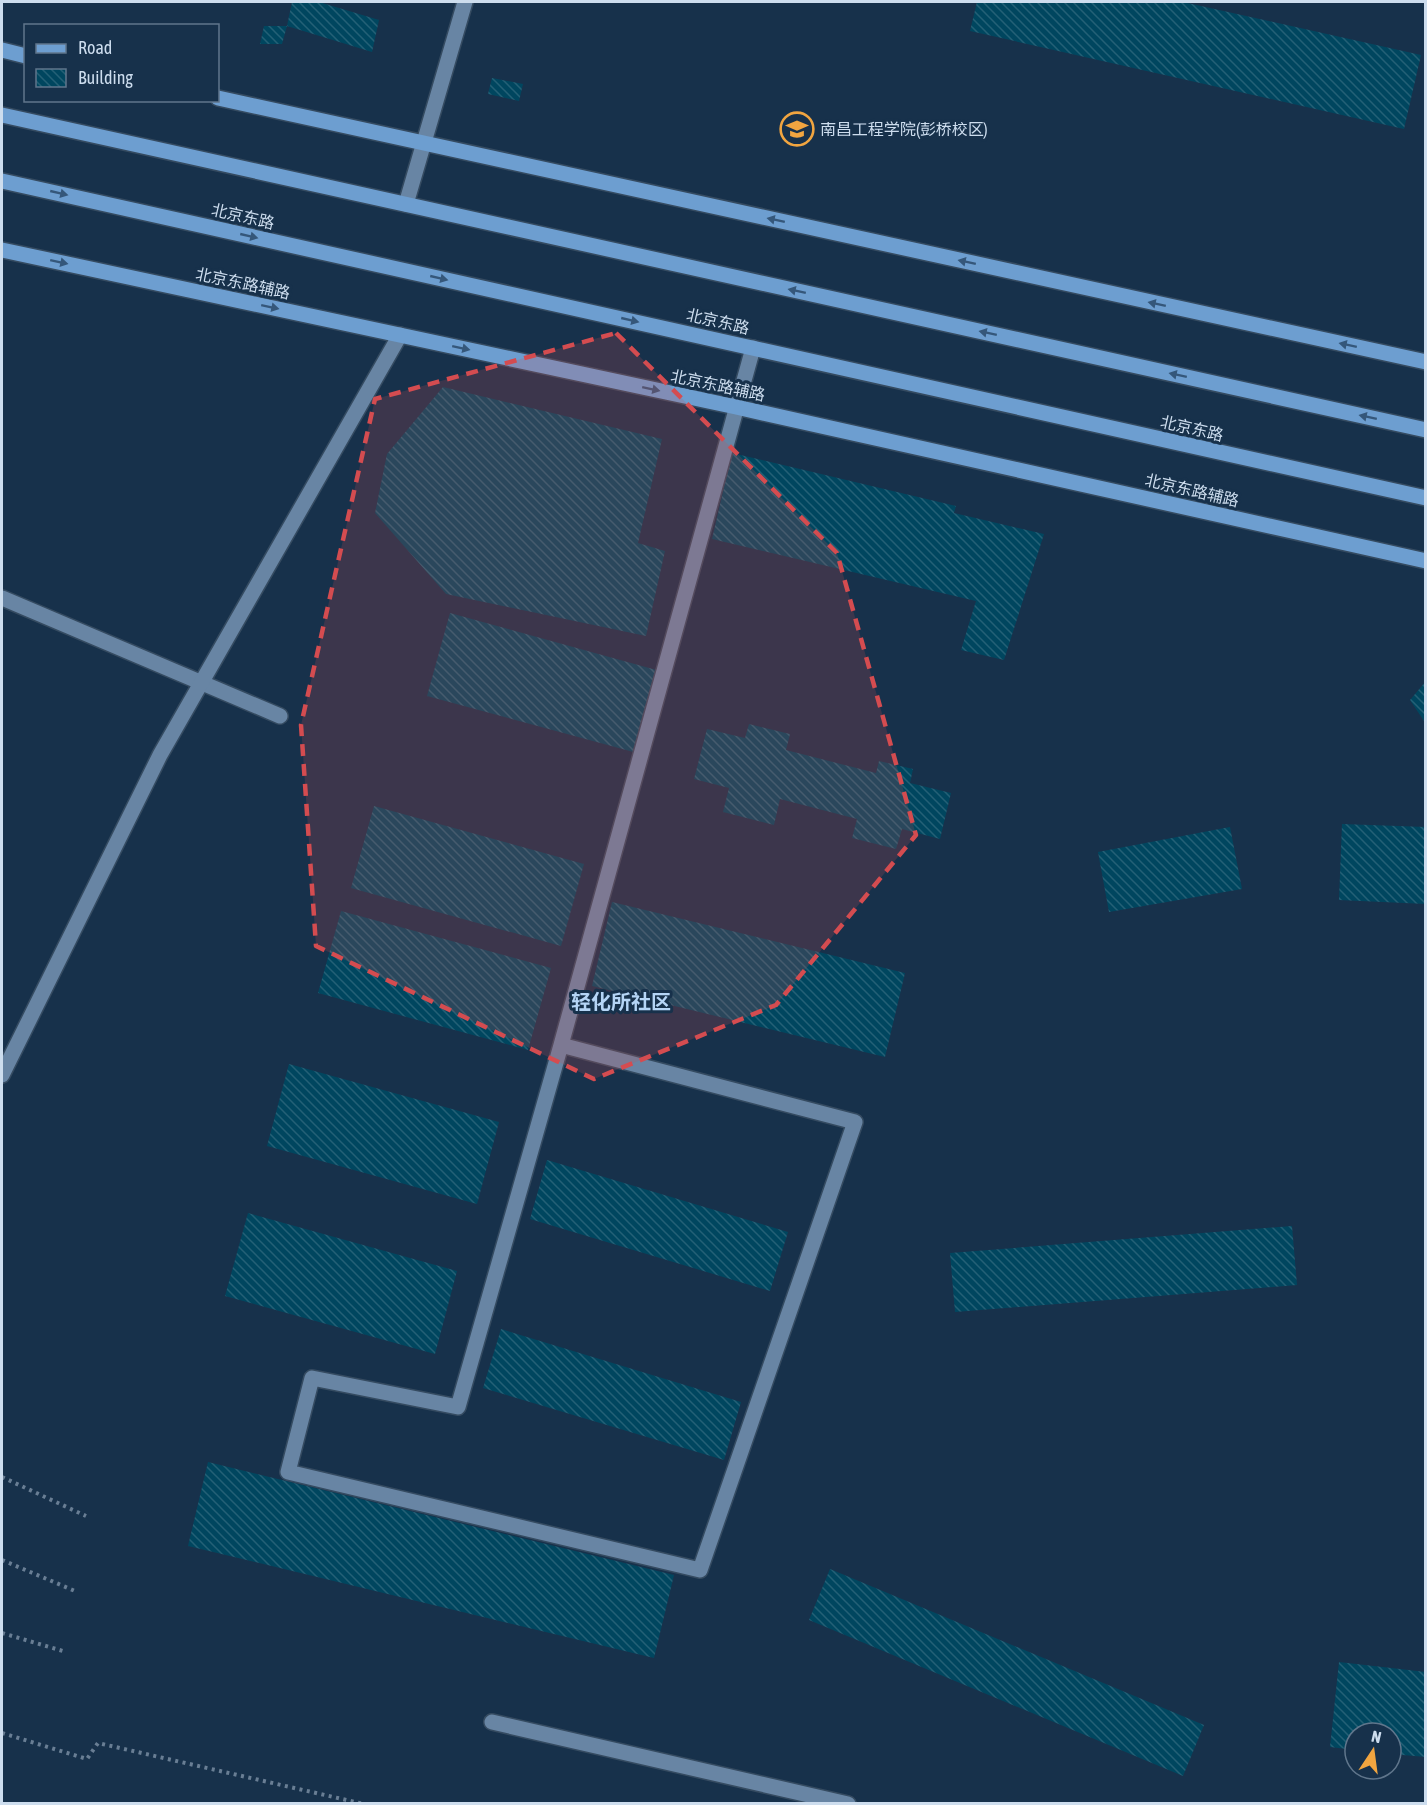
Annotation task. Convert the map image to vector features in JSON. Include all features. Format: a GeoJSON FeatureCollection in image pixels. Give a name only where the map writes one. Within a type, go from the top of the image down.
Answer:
{"type":"FeatureCollection","features":[{"type":"Feature","properties":{"kind":"main road"},"geometry":{"type":"LineString","coordinates":[[2,50],[24,56]]}},
{"type":"Feature","properties":{"kind":"main road"},"geometry":{"type":"LineString","coordinates":[[219,98],[1425,362]]}},
{"type":"Feature","properties":{"kind":"main road"},"geometry":{"type":"LineString","coordinates":[[2,115],[1425,430]]}},
{"type":"Feature","properties":{"kind":"main road","name":"北京东路"},"geometry":{"type":"LineString","coordinates":[[2,181],[1425,498]]}},
{"type":"Feature","properties":{"kind":"main road","name":"北京东路辅路"},"geometry":{"type":"LineString","coordinates":[[2,249],[736,407],[1425,561]]}},
{"type":"Feature","properties":{"kind":"street"},"geometry":{"type":"LineString","coordinates":[[406,204],[465,2]]}},
{"type":"Feature","properties":{"kind":"street"},"geometry":{"type":"LineString","coordinates":[[2,1075],[160,755],[400,335]]}},
{"type":"Feature","properties":{"kind":"street"},"geometry":{"type":"LineString","coordinates":[[561,1045],[855,1122],[700,1570],[288,1472],[312,1378],[458,1407],[561,1045],[753,348]]}},
{"type":"Feature","properties":{"kind":"street"},"geometry":{"type":"LineString","coordinates":[[2,598],[280,716]]}},
{"type":"Feature","properties":{"kind":"street"},"geometry":{"type":"LineString","coordinates":[[492,1722],[848,1803]]}},
{"type":"Feature","properties":{"kind":"path"},"geometry":{"type":"LineString","coordinates":[[2,1477],[86,1516]]}},
{"type":"Feature","properties":{"kind":"path"},"geometry":{"type":"LineString","coordinates":[[2,1560],[75,1591]]}},
{"type":"Feature","properties":{"kind":"path"},"geometry":{"type":"LineString","coordinates":[[2,1634],[63,1651]]}},
{"type":"Feature","properties":{"kind":"path"},"geometry":{"type":"LineString","coordinates":[[2,1733],[87,1759],[98,1743],[364,1803]]}},
{"type":"Feature","properties":{"kind":"highlighted area"},"geometry":{"type":"Polygon","coordinates":[[[616,333],[837,553],[916,835],[776,1005],[594,1079],[316,946],[301,725],[375,399],[616,333]]]}},
{"type":"Feature","properties":{"kind":"building"},"geometry":{"type":"Polygon","coordinates":[[[292,2],[319,2],[379,20],[372,52],[287,26],[292,2]]]}},
{"type":"Feature","properties":{"kind":"building"},"geometry":{"type":"Polygon","coordinates":[[[977,2],[1183,2],[1421,55],[1404,129],[970,31],[977,2]]]}},
{"type":"Feature","properties":{"kind":"building"},"geometry":{"type":"Polygon","coordinates":[[[264,26],[287,26],[282,44],[260,44],[264,26]]]}},
{"type":"Feature","properties":{"kind":"building"},"geometry":{"type":"Polygon","coordinates":[[[492,78],[523,84],[519,101],[488,94],[492,78]]]}},
{"type":"Feature","properties":{"kind":"building"},"geometry":{"type":"Polygon","coordinates":[[[443,387],[662,439],[638,543],[665,551],[646,636],[446,594],[375,513],[387,454],[443,387]]]}},
{"type":"Feature","properties":{"kind":"building"},"geometry":{"type":"Polygon","coordinates":[[[732,453],[956,506],[954,513],[1044,534],[1004,660],[961,650],[976,601],[712,539],[732,453]]]}},
{"type":"Feature","properties":{"kind":"building"},"geometry":{"type":"Polygon","coordinates":[[[450,613],[660,671],[637,753],[427,696],[450,613]]]}},
{"type":"Feature","properties":{"kind":"building"},"geometry":{"type":"Polygon","coordinates":[[[1426,681],[1426,724],[1410,700],[1426,681]]]}},
{"type":"Feature","properties":{"kind":"building"},"geometry":{"type":"Polygon","coordinates":[[[749,724],[790,734],[786,750],[876,773],[879,761],[913,769],[910,783],[951,793],[940,839],[902,829],[896,849],[852,838],[857,819],[780,799],[774,825],[723,812],[729,788],[694,779],[707,729],[745,738],[749,724]]]}},
{"type":"Feature","properties":{"kind":"building"},"geometry":{"type":"Polygon","coordinates":[[[374,806],[584,864],[561,946],[351,888],[374,806]]]}},
{"type":"Feature","properties":{"kind":"building"},"geometry":{"type":"Polygon","coordinates":[[[1342,824],[1426,827],[1426,904],[1339,900],[1342,824]]]}},
{"type":"Feature","properties":{"kind":"building"},"geometry":{"type":"Polygon","coordinates":[[[1230,827],[1242,889],[1109,912],[1098,852],[1230,827]]]}},
{"type":"Feature","properties":{"kind":"building"},"geometry":{"type":"Polygon","coordinates":[[[612,902],[905,973],[885,1057],[592,986],[612,902]]]}},
{"type":"Feature","properties":{"kind":"building"},"geometry":{"type":"Polygon","coordinates":[[[341,911],[551,968],[528,1050],[318,993],[341,911]]]}},
{"type":"Feature","properties":{"kind":"building"},"geometry":{"type":"Polygon","coordinates":[[[289,1064],[499,1122],[477,1204],[267,1146],[289,1064]]]}},
{"type":"Feature","properties":{"kind":"building"},"geometry":{"type":"Polygon","coordinates":[[[547,1160],[788,1232],[770,1291],[530,1219],[547,1160]]]}},
{"type":"Feature","properties":{"kind":"building"},"geometry":{"type":"Polygon","coordinates":[[[248,1213],[457,1271],[435,1354],[225,1296],[248,1213]]]}},
{"type":"Feature","properties":{"kind":"building"},"geometry":{"type":"Polygon","coordinates":[[[1292,1226],[1297,1285],[955,1312],[950,1253],[1292,1226]]]}},
{"type":"Feature","properties":{"kind":"building"},"geometry":{"type":"Polygon","coordinates":[[[501,1329],[741,1402],[724,1460],[483,1388],[501,1329]]]}},
{"type":"Feature","properties":{"kind":"building"},"geometry":{"type":"Polygon","coordinates":[[[208,1462],[674,1575],[654,1658],[188,1546],[208,1462]]]}},
{"type":"Feature","properties":{"kind":"building"},"geometry":{"type":"Polygon","coordinates":[[[830,1569],[1204,1725],[1183,1776],[809,1620],[830,1569]]]}},
{"type":"Feature","properties":{"kind":"building"},"geometry":{"type":"Polygon","coordinates":[[[1339,1662],[1426,1672],[1426,1757],[1403,1755],[1403,1721],[1343,1721],[1343,1749],[1330,1747],[1339,1662]]]}},
{"type":"Feature","properties":{"kind":"place","name":"南昌工程学院(彭桥校区)"},"geometry":{"type":"Point","coordinates":[797,129]}},
{"type":"Feature","properties":{"kind":"district","name":"轻化所社区"},"geometry":{"type":"Point","coordinates":[621,1002]}}]}
